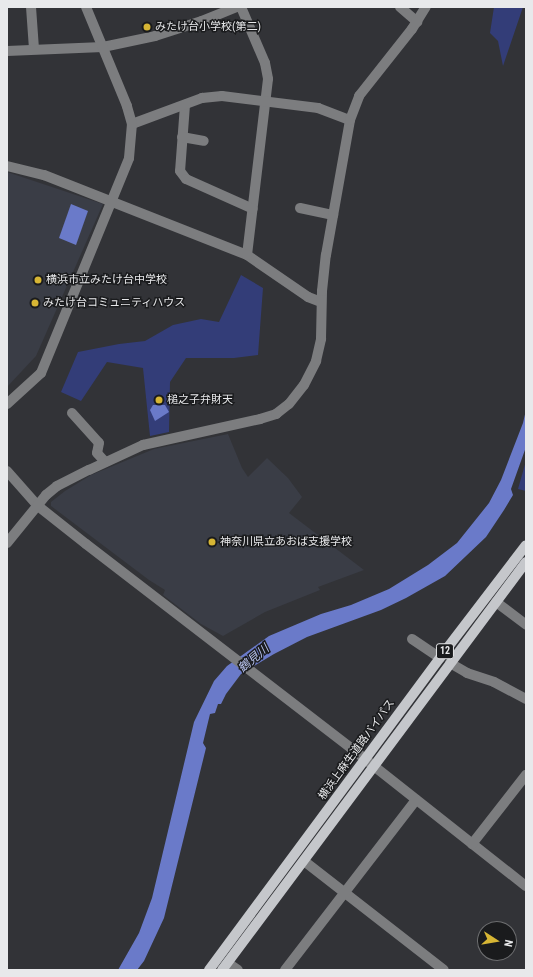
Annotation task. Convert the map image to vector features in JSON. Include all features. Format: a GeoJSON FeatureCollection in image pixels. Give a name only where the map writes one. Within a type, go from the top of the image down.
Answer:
{"type":"FeatureCollection","features":[{"type":"Feature","properties":{"kind":"main road","name":"横浜上麻生道路バイパス"},"geometry":{"type":"LineString","coordinates":[[210,970],[440,658],[526,545]]}},
{"type":"Feature","properties":{"kind":"main road","name":"横浜上麻生道路バイパス"},"geometry":{"type":"LineString","coordinates":[[225,966],[526,562]]}},
{"type":"Feature","properties":{"kind":"street"},"geometry":{"type":"LineString","coordinates":[[31,7],[34,49]]}},
{"type":"Feature","properties":{"kind":"street"},"geometry":{"type":"LineString","coordinates":[[7,404],[40,373],[129,158],[132,124],[86,7]]}},
{"type":"Feature","properties":{"kind":"street"},"geometry":{"type":"LineString","coordinates":[[7,51],[102,47],[155,36],[202,22],[236,7]]}},
{"type":"Feature","properties":{"kind":"street"},"geometry":{"type":"LineString","coordinates":[[241,7],[265,63],[268,79],[247,255]]}},
{"type":"Feature","properties":{"kind":"street"},"geometry":{"type":"LineString","coordinates":[[400,7],[417,22]]}},
{"type":"Feature","properties":{"kind":"street"},"geometry":{"type":"LineString","coordinates":[[7,543],[38,506],[58,486],[143,445],[260,419],[276,414],[289,404],[304,385],[316,360],[321,339],[321,302],[326,255],[350,120],[359,96],[417,22],[426,7]]}},
{"type":"Feature","properties":{"kind":"street"},"geometry":{"type":"LineString","coordinates":[[132,124],[202,98],[222,96],[318,108],[350,120]]}},
{"type":"Feature","properties":{"kind":"street"},"geometry":{"type":"LineString","coordinates":[[185,105],[180,171],[186,179],[253,209]]}},
{"type":"Feature","properties":{"kind":"street"},"geometry":{"type":"LineString","coordinates":[[182,137],[204,141]]}},
{"type":"Feature","properties":{"kind":"street"},"geometry":{"type":"LineString","coordinates":[[7,166],[44,175],[247,255],[308,297],[321,302]]}},
{"type":"Feature","properties":{"kind":"street"},"geometry":{"type":"LineString","coordinates":[[300,208],[333,215]]}},
{"type":"Feature","properties":{"kind":"street"},"geometry":{"type":"LineString","coordinates":[[72,413],[99,443],[97,453],[105,462]]}},
{"type":"Feature","properties":{"kind":"street"},"geometry":{"type":"LineString","coordinates":[[7,472],[38,506],[262,681],[374,766],[526,886]]}},
{"type":"Feature","properties":{"kind":"street"},"geometry":{"type":"LineString","coordinates":[[496,602],[526,625]]}},
{"type":"Feature","properties":{"kind":"street"},"geometry":{"type":"LineString","coordinates":[[412,639],[440,658]]}},
{"type":"Feature","properties":{"kind":"street"},"geometry":{"type":"LineString","coordinates":[[450,663],[466,673],[494,682],[526,698]]}},
{"type":"Feature","properties":{"kind":"street"},"geometry":{"type":"LineString","coordinates":[[472,844],[526,775]]}},
{"type":"Feature","properties":{"kind":"street"},"geometry":{"type":"LineString","coordinates":[[285,970],[416,800]]}},
{"type":"Feature","properties":{"kind":"street"},"geometry":{"type":"LineString","coordinates":[[304,861],[444,970]]}},
{"type":"Feature","properties":{"kind":"street"},"geometry":{"type":"LineString","coordinates":[[225,966],[238,970]]}},
{"type":"Feature","properties":{"kind":"shaded area"},"geometry":{"type":"Polygon","coordinates":[[[494,7],[523,7],[503,66],[498,41],[490,33],[494,7]]]}},
{"type":"Feature","properties":{"kind":"shaded area","name":"横浜市立みたけ台中学校"},"geometry":{"type":"Polygon","coordinates":[[[7,172],[103,204],[36,356],[7,387],[7,172]]]}},
{"type":"Feature","properties":{"kind":"shaded area"},"geometry":{"type":"Polygon","coordinates":[[[241,275],[263,288],[258,355],[234,358],[186,358],[170,382],[169,432],[150,436],[143,368],[107,362],[81,401],[61,392],[78,352],[119,344],[145,341],[173,325],[201,319],[219,322],[241,275]]]}},
{"type":"Feature","properties":{"kind":"shaded area","name":"神奈川県立あおば支援学校"},"geometry":{"type":"Polygon","coordinates":[[[228,434],[242,468],[248,477],[267,458],[288,478],[302,497],[289,513],[364,570],[318,587],[320,590],[265,612],[223,636],[201,624],[163,595],[165,590],[149,580],[51,506],[51,502],[65,491],[91,475],[154,449],[228,434]]]}},
{"type":"Feature","properties":{"kind":"shaded area"},"geometry":{"type":"Polygon","coordinates":[[[526,461],[526,491],[518,489],[526,461]]]}},
{"type":"Feature","properties":{"kind":"water"},"geometry":{"type":"Polygon","coordinates":[[[71,204],[88,211],[76,245],[59,238],[71,204]]]}},
{"type":"Feature","properties":{"kind":"water"},"geometry":{"type":"Polygon","coordinates":[[[153,405],[165,405],[169,412],[155,421],[150,410],[153,405]]]}},
{"type":"Feature","properties":{"kind":"water","name":"鶴見川"},"geometry":{"type":"Polygon","coordinates":[[[526,410],[526,447],[511,489],[513,495],[486,537],[445,576],[406,598],[381,610],[307,637],[274,654],[241,674],[226,694],[221,704],[218,704],[215,713],[210,714],[203,743],[206,748],[164,918],[144,961],[137,970],[118,970],[139,933],[152,898],[194,722],[214,681],[227,666],[269,636],[321,614],[351,605],[389,589],[428,565],[457,543],[489,503],[501,480],[523,423],[526,410]]]}},
{"type":"Feature","properties":{"kind":"place","name":"みたけ台小学校(第二)"},"geometry":{"type":"Point","coordinates":[147,27]}},
{"type":"Feature","properties":{"kind":"place","name":"横浜市立みたけ台中学校"},"geometry":{"type":"Point","coordinates":[38,280]}},
{"type":"Feature","properties":{"kind":"place","name":"みたけ台コミュニティハウス"},"geometry":{"type":"Point","coordinates":[35,303]}},
{"type":"Feature","properties":{"kind":"place","name":"槌之子弁財天"},"geometry":{"type":"Point","coordinates":[159,400]}},
{"type":"Feature","properties":{"kind":"place","name":"神奈川県立あおば支援学校"},"geometry":{"type":"Point","coordinates":[212,542]}}]}
